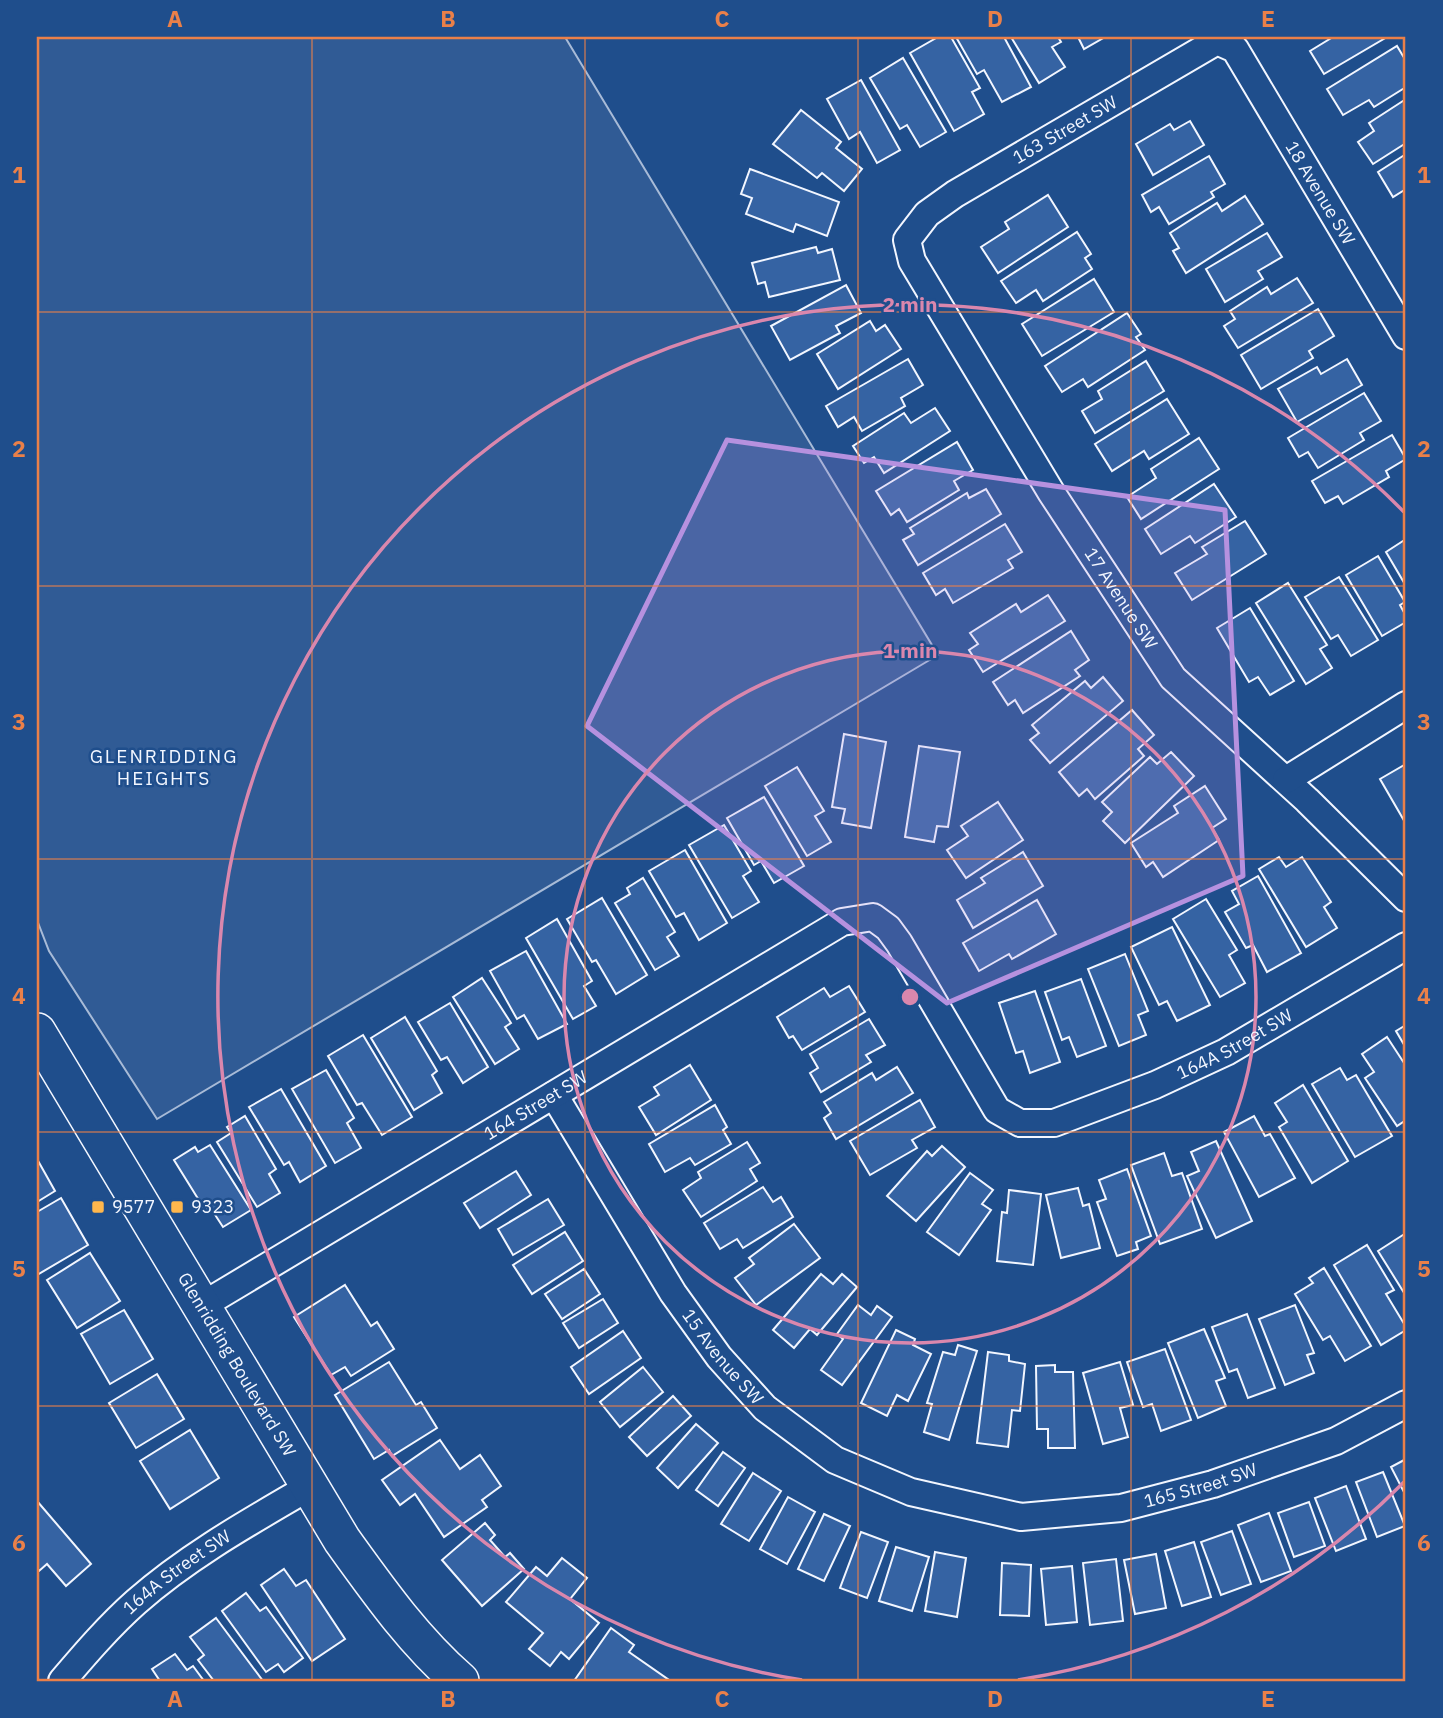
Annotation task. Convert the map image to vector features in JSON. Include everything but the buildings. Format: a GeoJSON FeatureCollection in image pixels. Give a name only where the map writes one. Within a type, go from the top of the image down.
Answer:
{"type":"FeatureCollection","features":[{"type":"Feature","properties":{"kind":"street","name":"163 Street SW"},"geometry":{"type":"LineString","coordinates":[[907,240],[927,214],[955,194],[1217,41],[1235,49]]}},
{"type":"Feature","properties":{"kind":"street","name":"18 Avenue SW"},"geometry":{"type":"LineString","coordinates":[[1235,49],[1406,337]]}},
{"type":"Feature","properties":{"kind":"street","name":"17 Avenue SW"},"geometry":{"type":"LineString","coordinates":[[907,240],[912,261],[1051,492],[1173,678],[1286,780],[1406,898]]}},
{"type":"Feature","properties":{"kind":"street"},"geometry":{"type":"LineString","coordinates":[[1286,780],[1406,705]]}},
{"type":"Feature","properties":{"kind":"street","name":"164 Street SW"},"geometry":{"type":"LineString","coordinates":[[203,1305],[826,930],[849,920],[873,917],[888,928],[997,1110],[1020,1123],[1054,1123]]}},
{"type":"Feature","properties":{"kind":"street","name":"164A Street SW"},"geometry":{"type":"LineString","coordinates":[[1054,1123],[1155,1085],[1226,1052],[1406,946]]}},
{"type":"Feature","properties":{"kind":"street","name":"Glenridding Boulevard SW"},"geometry":{"type":"LineString","coordinates":[[37,1032],[342,1540],[436,1674]]}},
{"type":"Feature","properties":{"kind":"street","name":"15 Avenue SW"},"geometry":{"type":"LineString","coordinates":[[554,1094],[673,1293],[719,1357],[765,1408],[835,1460],[911,1492],[983,1509]]}},
{"type":"Feature","properties":{"kind":"street","name":"165 Street SW"},"geometry":{"type":"LineString","coordinates":[[983,1509],[1021,1517],[1121,1508],[1213,1484],[1336,1440],[1406,1404]]}},
{"type":"Feature","properties":{"kind":"street","name":"164A Street SW"},"geometry":{"type":"LineString","coordinates":[[62,1681],[137,1601],[230,1534],[310,1486]]}},
{"type":"Feature","properties":{"kind":"highlighted area"},"geometry":{"type":"Polygon","coordinates":[[[727,440],[1225,510],[1243,876],[947,1003],[587,726],[727,440]]]}},
{"type":"Feature","properties":{"kind":"shaded area"},"geometry":{"type":"Polygon","coordinates":[[[37,37],[565,37],[938,655],[157,1119],[49,951],[37,920],[37,37]]]}},
{"type":"Feature","properties":{"kind":"place","name":"9577"},"geometry":{"type":"Point","coordinates":[98,1207]}},
{"type":"Feature","properties":{"kind":"place","name":"9323"},"geometry":{"type":"Point","coordinates":[177,1207]}},
{"type":"Feature","properties":{"kind":"district","name":"GLENRIDDING HEIGHTS"},"geometry":{"type":"Point","coordinates":[164,767]}}]}
